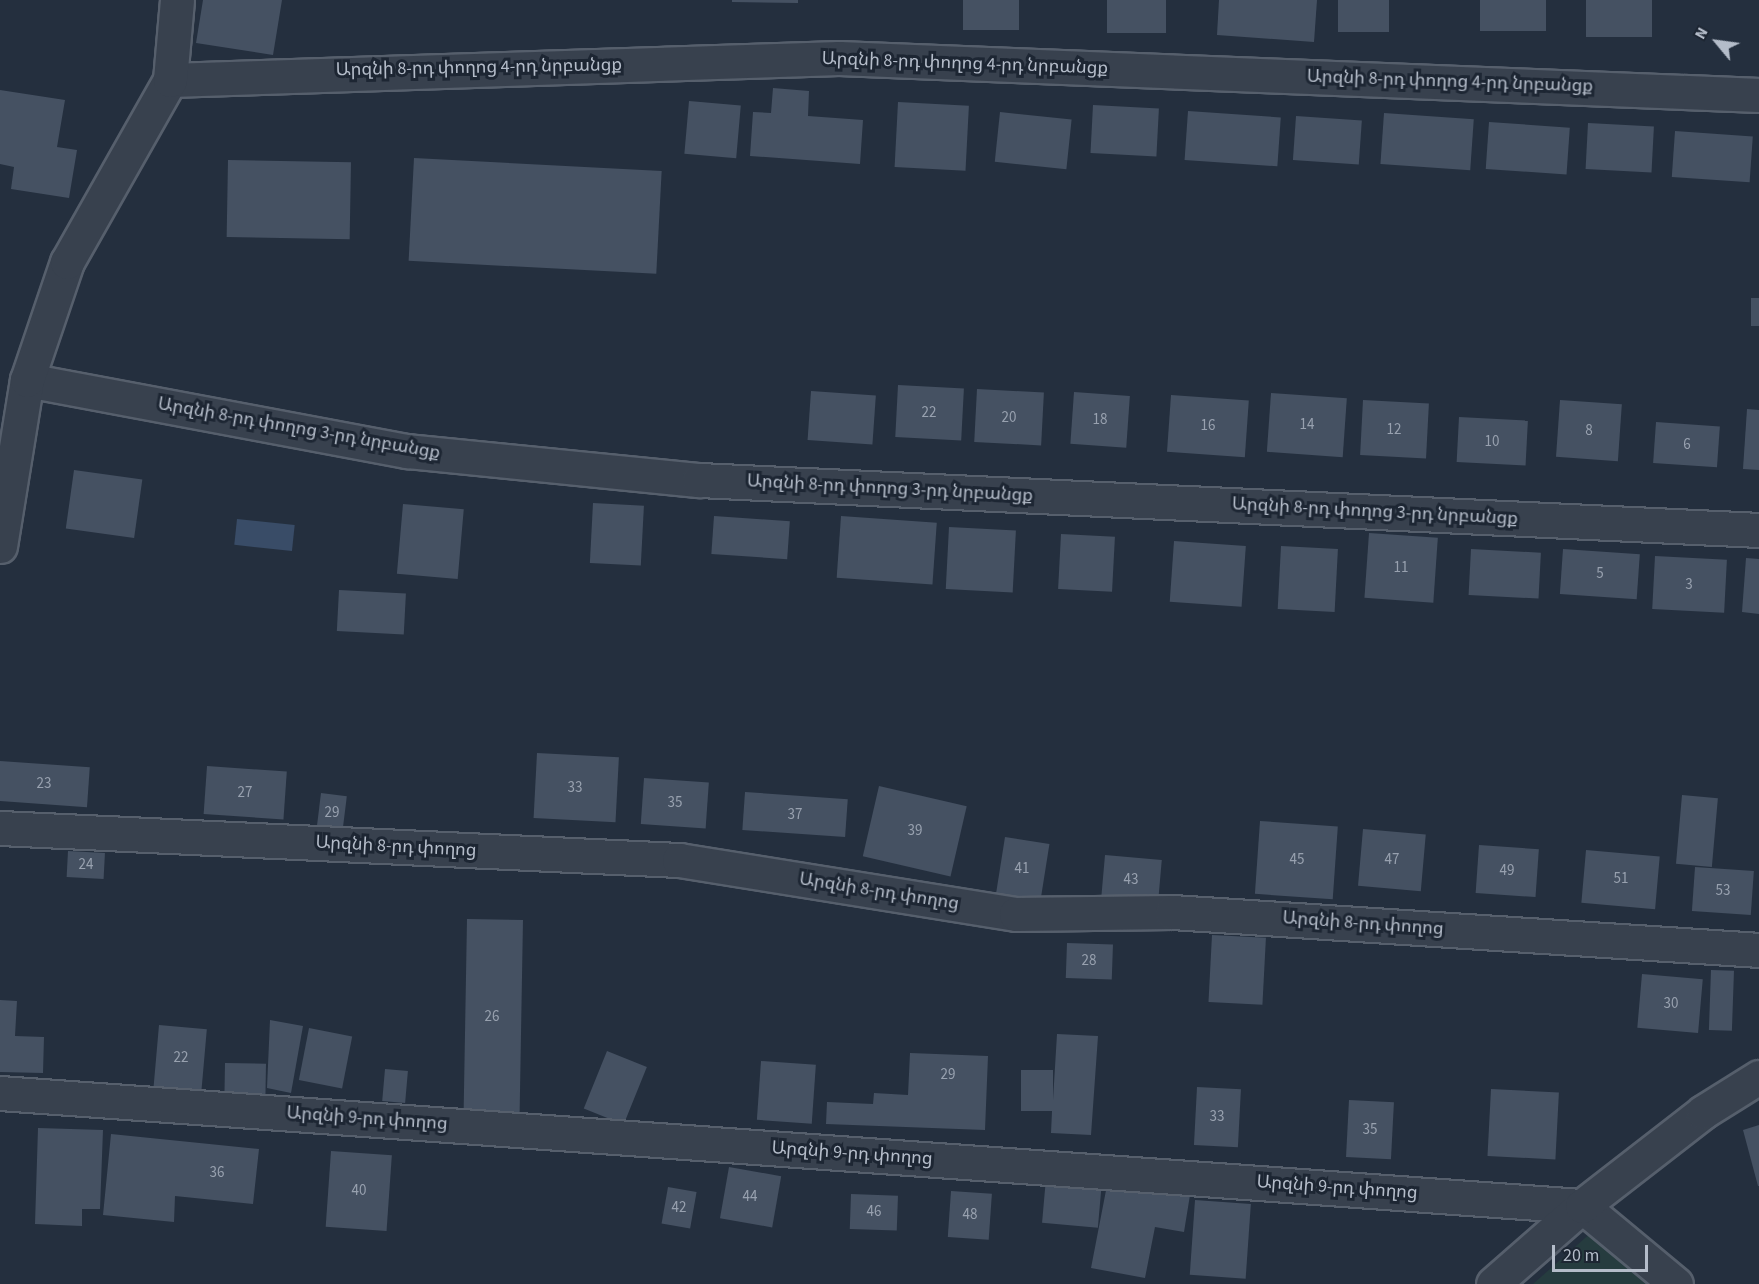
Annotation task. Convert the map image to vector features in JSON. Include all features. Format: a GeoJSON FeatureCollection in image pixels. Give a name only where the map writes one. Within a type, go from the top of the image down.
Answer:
{"type":"FeatureCollection","features":[{"type":"Feature","properties":{"kind":"street"},"geometry":{"type":"LineString","coordinates":[[0,546],[27,380],[67,262],[170,80],[177,0]]}},
{"type":"Feature","properties":{"kind":"street","name":"Արզնի 8-րդ փողոց 4-րդ նրբանցք"},"geometry":{"type":"LineString","coordinates":[[170,80],[839,58],[1759,94]]}},
{"type":"Feature","properties":{"kind":"street","name":"Արզնի 8-րդ փողոց 3-րդ նրբանցք"},"geometry":{"type":"LineString","coordinates":[[27,380],[407,451],[699,480],[1759,530]]}},
{"type":"Feature","properties":{"kind":"street","name":"Արզնի 8-րդ փողոց"},"geometry":{"type":"LineString","coordinates":[[0,828],[679,860],[1016,914],[1172,912],[1759,950]]}},
{"type":"Feature","properties":{"kind":"street"},"geometry":{"type":"LineString","coordinates":[[1493,1284],[1582,1206],[1703,1112],[1759,1077]]}},
{"type":"Feature","properties":{"kind":"street","name":"Արզնի 9-րդ փողոց"},"geometry":{"type":"LineString","coordinates":[[0,1093],[1582,1206]]}},
{"type":"Feature","properties":{"kind":"street"},"geometry":{"type":"LineString","coordinates":[[1582,1206],[1676,1284]]}},
{"type":"Feature","properties":{"kind":"green space"},"geometry":{"type":"Polygon","coordinates":[[[1593,1231],[1647,1284],[1533,1284],[1593,1231]]]}},
{"type":"Feature","properties":{"kind":"water"},"geometry":{"type":"Polygon","coordinates":[[[237,519],[295,525],[292,551],[234,545],[237,519]]]}},
{"type":"Feature","properties":{"kind":"building"},"geometry":{"type":"Polygon","coordinates":[[[203,0],[282,0],[273,55],[196,43],[203,0]]]}},
{"type":"Feature","properties":{"kind":"building"},"geometry":{"type":"Polygon","coordinates":[[[732,0],[798,0],[798,3],[732,2],[732,0]]]}},
{"type":"Feature","properties":{"kind":"building"},"geometry":{"type":"Polygon","coordinates":[[[963,0],[1019,0],[1019,30],[963,30],[963,0]]]}},
{"type":"Feature","properties":{"kind":"building"},"geometry":{"type":"Polygon","coordinates":[[[1107,0],[1166,0],[1166,33],[1107,33],[1107,0]]]}},
{"type":"Feature","properties":{"kind":"building"},"geometry":{"type":"Polygon","coordinates":[[[1219,0],[1317,0],[1314,42],[1217,35],[1219,0]]]}},
{"type":"Feature","properties":{"kind":"building"},"geometry":{"type":"Polygon","coordinates":[[[1338,0],[1389,0],[1389,32],[1338,32],[1338,0]]]}},
{"type":"Feature","properties":{"kind":"building"},"geometry":{"type":"Polygon","coordinates":[[[1480,0],[1546,0],[1546,31],[1480,31],[1480,0]]]}},
{"type":"Feature","properties":{"kind":"building"},"geometry":{"type":"Polygon","coordinates":[[[1586,0],[1652,0],[1652,37],[1586,37],[1586,0]]]}},
{"type":"Feature","properties":{"kind":"building"},"geometry":{"type":"Polygon","coordinates":[[[773,88],[809,91],[808,116],[863,120],[860,164],[750,156],[753,112],[771,113],[773,88]]]}},
{"type":"Feature","properties":{"kind":"building"},"geometry":{"type":"Polygon","coordinates":[[[0,90],[65,100],[57,147],[77,150],[69,198],[11,189],[14,167],[0,164],[0,90]]]}},
{"type":"Feature","properties":{"kind":"building"},"geometry":{"type":"Polygon","coordinates":[[[689,101],[741,106],[736,158],[684,154],[689,101]]]}},
{"type":"Feature","properties":{"kind":"building"},"geometry":{"type":"Polygon","coordinates":[[[898,102],[969,106],[966,171],[895,167],[898,102]]]}},
{"type":"Feature","properties":{"kind":"building"},"geometry":{"type":"Polygon","coordinates":[[[1093,105],[1159,108],[1156,156],[1090,153],[1093,105]]]}},
{"type":"Feature","properties":{"kind":"building"},"geometry":{"type":"Polygon","coordinates":[[[1188,111],[1281,117],[1277,166],[1185,160],[1188,111]]]}},
{"type":"Feature","properties":{"kind":"building"},"geometry":{"type":"Polygon","coordinates":[[[1000,112],[1072,120],[1066,169],[995,162],[1000,112]]]}},
{"type":"Feature","properties":{"kind":"building"},"geometry":{"type":"Polygon","coordinates":[[[1384,113],[1474,119],[1470,170],[1380,164],[1384,113]]]}},
{"type":"Feature","properties":{"kind":"building"},"geometry":{"type":"Polygon","coordinates":[[[1296,116],[1362,121],[1359,164],[1293,160],[1296,116]]]}},
{"type":"Feature","properties":{"kind":"building"},"geometry":{"type":"Polygon","coordinates":[[[1489,122],[1570,128],[1567,175],[1486,169],[1489,122]]]}},
{"type":"Feature","properties":{"kind":"building"},"geometry":{"type":"Polygon","coordinates":[[[1588,123],[1654,126],[1652,172],[1586,169],[1588,123]]]}},
{"type":"Feature","properties":{"kind":"building"},"geometry":{"type":"Polygon","coordinates":[[[1675,131],[1753,136],[1750,182],[1672,177],[1675,131]]]}},
{"type":"Feature","properties":{"kind":"building"},"geometry":{"type":"Polygon","coordinates":[[[414,158],[662,171],[656,274],[409,261],[414,158]]]}},
{"type":"Feature","properties":{"kind":"building"},"geometry":{"type":"Polygon","coordinates":[[[228,160],[351,162],[350,239],[227,237],[228,160]]]}},
{"type":"Feature","properties":{"kind":"building"},"geometry":{"type":"Polygon","coordinates":[[[1751,298],[1759,298],[1759,326],[1751,326],[1751,298]]]}},
{"type":"Feature","properties":{"kind":"building"},"geometry":{"type":"Polygon","coordinates":[[[898,385],[964,388],[961,440],[895,437],[898,385]]]}},
{"type":"Feature","properties":{"kind":"building"},"geometry":{"type":"Polygon","coordinates":[[[977,389],[1044,393],[1041,445],[974,442],[977,389]]]}},
{"type":"Feature","properties":{"kind":"building"},"geometry":{"type":"Polygon","coordinates":[[[811,391],[876,396],[872,444],[808,440],[811,391]]]}},
{"type":"Feature","properties":{"kind":"building"},"geometry":{"type":"Polygon","coordinates":[[[1074,392],[1130,396],[1126,448],[1070,444],[1074,392]]]}},
{"type":"Feature","properties":{"kind":"building"},"geometry":{"type":"Polygon","coordinates":[[[1271,393],[1347,398],[1343,457],[1267,452],[1271,393]]]}},
{"type":"Feature","properties":{"kind":"building"},"geometry":{"type":"Polygon","coordinates":[[[1171,395],[1249,400],[1245,457],[1167,452],[1171,395]]]}},
{"type":"Feature","properties":{"kind":"building"},"geometry":{"type":"Polygon","coordinates":[[[1363,400],[1429,403],[1426,458],[1360,455],[1363,400]]]}},
{"type":"Feature","properties":{"kind":"building"},"geometry":{"type":"Polygon","coordinates":[[[1560,400],[1622,404],[1618,461],[1556,457],[1560,400]]]}},
{"type":"Feature","properties":{"kind":"building"},"geometry":{"type":"Polygon","coordinates":[[[1747,409],[1759,410],[1759,470],[1743,469],[1747,409]]]}},
{"type":"Feature","properties":{"kind":"building"},"geometry":{"type":"Polygon","coordinates":[[[1459,417],[1528,421],[1526,466],[1457,462],[1459,417]]]}},
{"type":"Feature","properties":{"kind":"building"},"geometry":{"type":"Polygon","coordinates":[[[1656,422],[1720,426],[1717,467],[1653,463],[1656,422]]]}},
{"type":"Feature","properties":{"kind":"building"},"geometry":{"type":"Polygon","coordinates":[[[74,470],[142,480],[134,538],[66,528],[74,470]]]}},
{"type":"Feature","properties":{"kind":"building"},"geometry":{"type":"Polygon","coordinates":[[[593,503],[644,506],[641,566],[590,563],[593,503]]]}},
{"type":"Feature","properties":{"kind":"building"},"geometry":{"type":"Polygon","coordinates":[[[403,504],[464,509],[458,579],[397,574],[403,504]]]}},
{"type":"Feature","properties":{"kind":"building"},"geometry":{"type":"Polygon","coordinates":[[[714,516],[790,521],[787,559],[711,554],[714,516]]]}},
{"type":"Feature","properties":{"kind":"building"},"geometry":{"type":"Polygon","coordinates":[[[841,516],[937,523],[932,585],[837,578],[841,516]]]}},
{"type":"Feature","properties":{"kind":"building"},"geometry":{"type":"Polygon","coordinates":[[[949,527],[1016,531],[1013,592],[946,589],[949,527]]]}},
{"type":"Feature","properties":{"kind":"building"},"geometry":{"type":"Polygon","coordinates":[[[1369,533],[1438,538],[1433,603],[1364,598],[1369,533]]]}},
{"type":"Feature","properties":{"kind":"building"},"geometry":{"type":"Polygon","coordinates":[[[1061,534],[1115,537],[1112,592],[1058,589],[1061,534]]]}},
{"type":"Feature","properties":{"kind":"building"},"geometry":{"type":"Polygon","coordinates":[[[1174,541],[1246,546],[1242,607],[1170,602],[1174,541]]]}},
{"type":"Feature","properties":{"kind":"building"},"geometry":{"type":"Polygon","coordinates":[[[1281,546],[1338,549],[1335,612],[1278,609],[1281,546]]]}},
{"type":"Feature","properties":{"kind":"building"},"geometry":{"type":"Polygon","coordinates":[[[1471,549],[1541,553],[1538,599],[1469,595],[1471,549]]]}},
{"type":"Feature","properties":{"kind":"building"},"geometry":{"type":"Polygon","coordinates":[[[1563,549],[1640,554],[1637,599],[1560,594],[1563,549]]]}},
{"type":"Feature","properties":{"kind":"building"},"geometry":{"type":"Polygon","coordinates":[[[1655,556],[1727,560],[1724,613],[1652,609],[1655,556]]]}},
{"type":"Feature","properties":{"kind":"building"},"geometry":{"type":"Polygon","coordinates":[[[1746,558],[1759,559],[1759,614],[1742,612],[1746,558]]]}},
{"type":"Feature","properties":{"kind":"building"},"geometry":{"type":"Polygon","coordinates":[[[339,590],[406,594],[404,634],[337,631],[339,590]]]}},
{"type":"Feature","properties":{"kind":"building"},"geometry":{"type":"Polygon","coordinates":[[[537,753],[619,757],[615,822],[534,818],[537,753]]]}},
{"type":"Feature","properties":{"kind":"building"},"geometry":{"type":"Polygon","coordinates":[[[0,761],[90,767],[87,807],[0,801],[0,761]]]}},
{"type":"Feature","properties":{"kind":"building"},"geometry":{"type":"Polygon","coordinates":[[[207,766],[287,772],[283,819],[204,814],[207,766]]]}},
{"type":"Feature","properties":{"kind":"building"},"geometry":{"type":"Polygon","coordinates":[[[644,778],[709,783],[706,828],[641,824],[644,778]]]}},
{"type":"Feature","properties":{"kind":"building"},"geometry":{"type":"Polygon","coordinates":[[[879,786],[967,806],[950,876],[863,856],[879,786]]]}},
{"type":"Feature","properties":{"kind":"building"},"geometry":{"type":"Polygon","coordinates":[[[745,792],[848,799],[845,837],[742,830],[745,792]]]}},
{"type":"Feature","properties":{"kind":"building"},"geometry":{"type":"Polygon","coordinates":[[[321,793],[347,796],[342,833],[316,830],[321,793]]]}},
{"type":"Feature","properties":{"kind":"building"},"geometry":{"type":"Polygon","coordinates":[[[1682,795],[1718,798],[1712,867],[1676,864],[1682,795]]]}},
{"type":"Feature","properties":{"kind":"building"},"geometry":{"type":"Polygon","coordinates":[[[1260,821],[1338,826],[1333,899],[1255,894],[1260,821]]]}},
{"type":"Feature","properties":{"kind":"building"},"geometry":{"type":"Polygon","coordinates":[[[1363,829],[1426,834],[1421,891],[1358,886],[1363,829]]]}},
{"type":"Feature","properties":{"kind":"building"},"geometry":{"type":"Polygon","coordinates":[[[1005,837],[1049,844],[1040,901],[996,894],[1005,837]]]}},
{"type":"Feature","properties":{"kind":"building"},"geometry":{"type":"Polygon","coordinates":[[[1479,845],[1539,849],[1536,897],[1476,893],[1479,845]]]}},
{"type":"Feature","properties":{"kind":"building"},"geometry":{"type":"Polygon","coordinates":[[[1586,850],[1660,856],[1655,909],[1581,903],[1586,850]]]}},
{"type":"Feature","properties":{"kind":"building"},"geometry":{"type":"Polygon","coordinates":[[[68,851],[105,853],[104,879],[67,877],[68,851]]]}},
{"type":"Feature","properties":{"kind":"building"},"geometry":{"type":"Polygon","coordinates":[[[1105,855],[1162,860],[1158,904],[1101,899],[1105,855]]]}},
{"type":"Feature","properties":{"kind":"building"},"geometry":{"type":"Polygon","coordinates":[[[1695,867],[1754,871],[1751,915],[1692,911],[1695,867]]]}},
{"type":"Feature","properties":{"kind":"building"},"geometry":{"type":"Polygon","coordinates":[[[467,919],[523,920],[520,1114],[464,1113],[467,919]]]}},
{"type":"Feature","properties":{"kind":"building"},"geometry":{"type":"Polygon","coordinates":[[[1212,935],[1266,938],[1262,1005],[1208,1002],[1212,935]]]}},
{"type":"Feature","properties":{"kind":"building"},"geometry":{"type":"Polygon","coordinates":[[[1067,943],[1113,945],[1112,980],[1066,978],[1067,943]]]}},
{"type":"Feature","properties":{"kind":"building"},"geometry":{"type":"Polygon","coordinates":[[[1711,970],[1734,971],[1732,1031],[1709,1030],[1711,970]]]}},
{"type":"Feature","properties":{"kind":"building"},"geometry":{"type":"Polygon","coordinates":[[[1642,974],[1703,979],[1698,1033],[1637,1028],[1642,974]]]}},
{"type":"Feature","properties":{"kind":"building"},"geometry":{"type":"Polygon","coordinates":[[[0,1000],[17,1001],[15,1036],[44,1037],[43,1073],[0,1072],[0,1000]]]}},
{"type":"Feature","properties":{"kind":"building"},"geometry":{"type":"Polygon","coordinates":[[[270,1020],[303,1026],[291,1093],[267,1088],[270,1020]]]}},
{"type":"Feature","properties":{"kind":"building"},"geometry":{"type":"Polygon","coordinates":[[[159,1025],[207,1029],[201,1092],[154,1088],[159,1025]]]}},
{"type":"Feature","properties":{"kind":"building"},"geometry":{"type":"Polygon","coordinates":[[[309,1028],[352,1036],[342,1088],[299,1080],[309,1028]]]}},
{"type":"Feature","properties":{"kind":"building"},"geometry":{"type":"Polygon","coordinates":[[[1057,1034],[1098,1036],[1091,1135],[1051,1133],[1052,1111],[1021,1111],[1021,1070],[1053,1070],[1053,1100],[1057,1034]]]}},
{"type":"Feature","properties":{"kind":"building"},"geometry":{"type":"Polygon","coordinates":[[[607,1051],[647,1067],[624,1125],[584,1108],[607,1051]]]}},
{"type":"Feature","properties":{"kind":"building"},"geometry":{"type":"Polygon","coordinates":[[[910,1053],[988,1056],[985,1130],[826,1124],[827,1102],[873,1104],[874,1093],[908,1095],[910,1053]]]}},
{"type":"Feature","properties":{"kind":"building"},"geometry":{"type":"Polygon","coordinates":[[[761,1061],[816,1065],[812,1124],[757,1120],[761,1061]]]}},
{"type":"Feature","properties":{"kind":"building"},"geometry":{"type":"Polygon","coordinates":[[[225,1063],[266,1064],[265,1097],[224,1096],[225,1063]]]}},
{"type":"Feature","properties":{"kind":"building"},"geometry":{"type":"Polygon","coordinates":[[[385,1069],[408,1071],[405,1103],[382,1101],[385,1069]]]}},
{"type":"Feature","properties":{"kind":"building"},"geometry":{"type":"Polygon","coordinates":[[[1197,1087],[1241,1089],[1238,1147],[1194,1145],[1197,1087]]]}},
{"type":"Feature","properties":{"kind":"building"},"geometry":{"type":"Polygon","coordinates":[[[1491,1089],[1559,1093],[1555,1159],[1487,1156],[1491,1089]]]}},
{"type":"Feature","properties":{"kind":"building"},"geometry":{"type":"Polygon","coordinates":[[[1349,1100],[1394,1102],[1391,1159],[1346,1157],[1349,1100]]]}},
{"type":"Feature","properties":{"kind":"building"},"geometry":{"type":"Polygon","coordinates":[[[1759,1125],[1759,1186],[1758,1186],[1743,1130],[1759,1125]]]}},
{"type":"Feature","properties":{"kind":"building"},"geometry":{"type":"Polygon","coordinates":[[[38,1128],[103,1130],[100,1209],[82,1209],[82,1226],[35,1224],[38,1128]]]}},
{"type":"Feature","properties":{"kind":"building"},"geometry":{"type":"Polygon","coordinates":[[[111,1134],[259,1149],[253,1204],[175,1196],[174,1222],[103,1215],[111,1134]]]}},
{"type":"Feature","properties":{"kind":"building"},"geometry":{"type":"Polygon","coordinates":[[[331,1151],[392,1155],[387,1231],[326,1227],[331,1151]]]}},
{"type":"Feature","properties":{"kind":"building"},"geometry":{"type":"Polygon","coordinates":[[[729,1167],[781,1176],[772,1227],[720,1218],[729,1167]]]}},
{"type":"Feature","properties":{"kind":"building"},"geometry":{"type":"Polygon","coordinates":[[[1046,1178],[1102,1183],[1098,1228],[1042,1223],[1046,1178]]]}},
{"type":"Feature","properties":{"kind":"building"},"geometry":{"type":"Polygon","coordinates":[[[1108,1180],[1190,1195],[1184,1232],[1155,1227],[1145,1278],[1091,1268],[1108,1180]]]}},
{"type":"Feature","properties":{"kind":"building"},"geometry":{"type":"Polygon","coordinates":[[[668,1187],[697,1192],[690,1228],[662,1223],[668,1187]]]}},
{"type":"Feature","properties":{"kind":"building"},"geometry":{"type":"Polygon","coordinates":[[[951,1191],[992,1194],[989,1240],[948,1237],[951,1191]]]}},
{"type":"Feature","properties":{"kind":"building"},"geometry":{"type":"Polygon","coordinates":[[[851,1194],[898,1196],[897,1231],[850,1229],[851,1194]]]}},
{"type":"Feature","properties":{"kind":"building"},"geometry":{"type":"Polygon","coordinates":[[[1195,1200],[1251,1204],[1246,1279],[1190,1275],[1195,1200]]]}}]}
